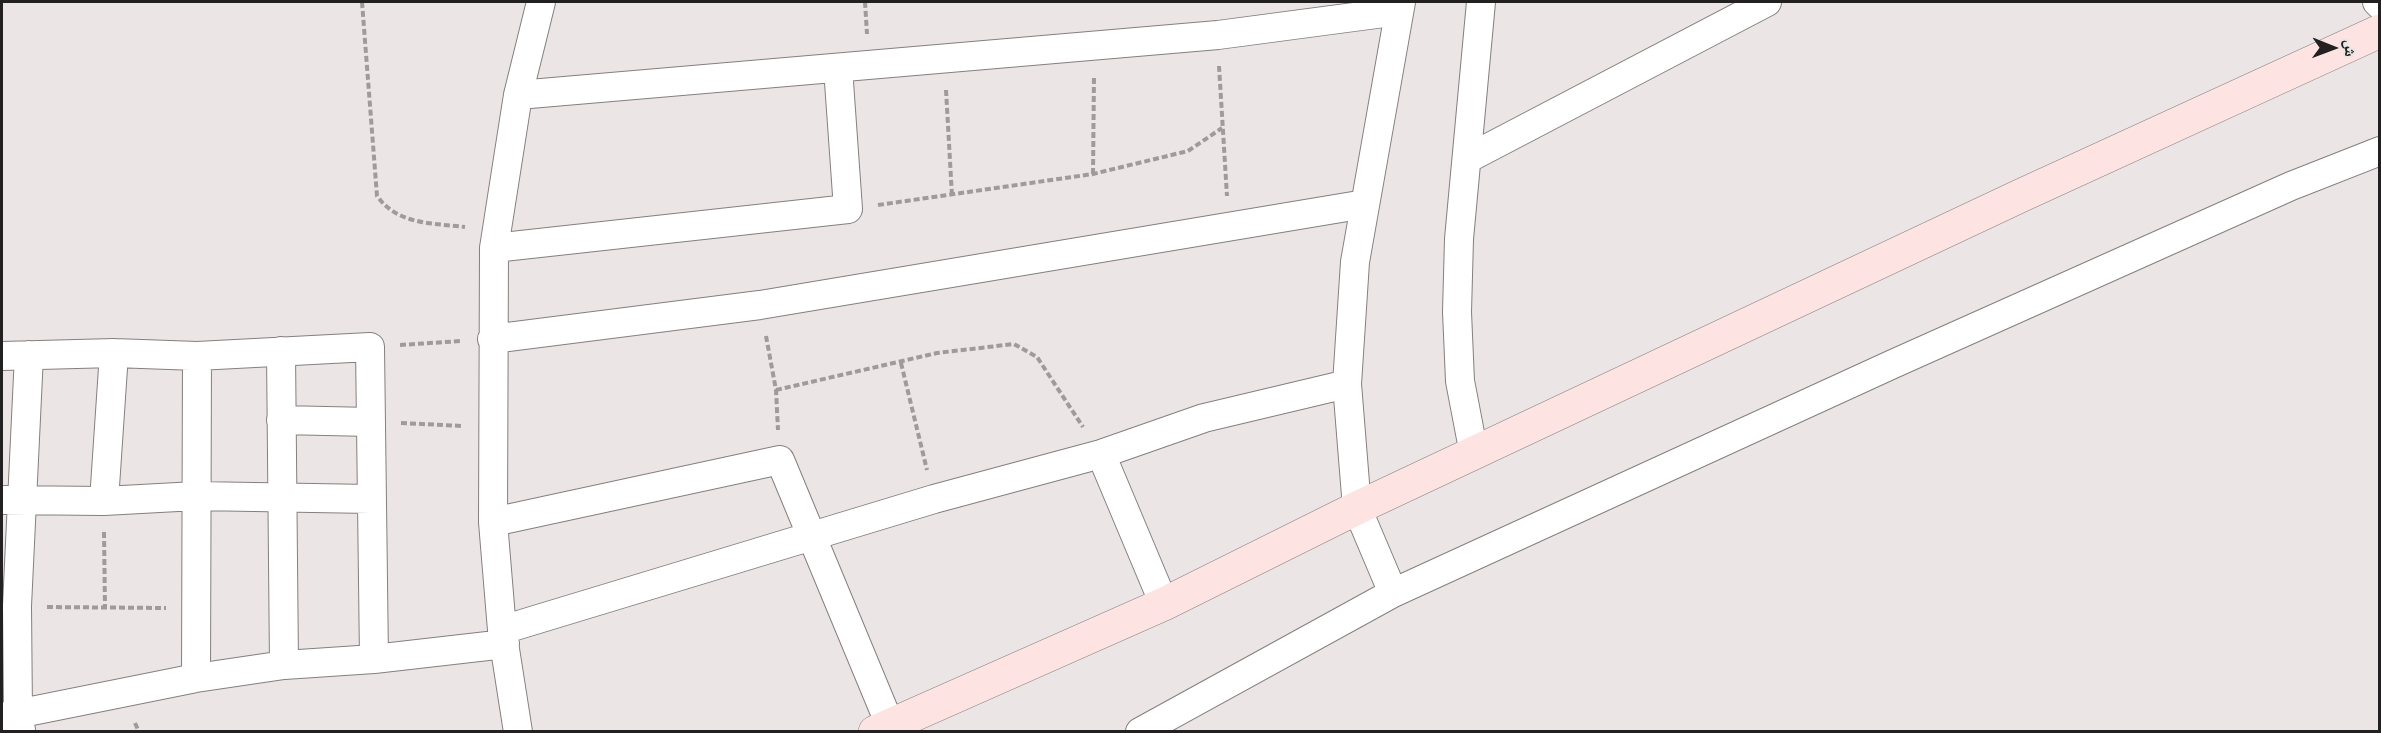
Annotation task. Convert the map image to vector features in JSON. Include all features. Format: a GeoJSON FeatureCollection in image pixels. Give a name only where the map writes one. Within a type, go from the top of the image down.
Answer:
{"type":"FeatureCollection","features":[{"type":"Feature","properties":{"kind":"street"},"geometry":{"type":"LineString","coordinates":[[518,732],[503,637],[493,522],[494,239],[518,95],[541,2]]}},
{"type":"Feature","properties":{"kind":"street"},"geometry":{"type":"LineString","coordinates":[[1474,454],[1460,381],[1456,312],[1459,239],[1481,2]]}},
{"type":"Feature","properties":{"kind":"street"},"geometry":{"type":"LineString","coordinates":[[1467,159],[1767,2]]}},
{"type":"Feature","properties":{"kind":"street"},"geometry":{"type":"LineString","coordinates":[[518,95],[1218,34],[1400,6],[1355,262],[1347,384],[1362,519],[1388,582]]}},
{"type":"Feature","properties":{"kind":"street"},"geometry":{"type":"LineString","coordinates":[[493,522],[780,460],[812,534],[882,728],[1362,519],[1474,454],[2030,191],[2379,31]]}},
{"type":"Feature","properties":{"kind":"street"},"geometry":{"type":"LineString","coordinates":[[494,239],[848,209],[838,68]]}},
{"type":"Feature","properties":{"kind":"street"},"geometry":{"type":"LineString","coordinates":[[1140,732],[1388,582],[1893,364],[2291,186],[2379,151]]}},
{"type":"Feature","properties":{"kind":"street"},"geometry":{"type":"LineString","coordinates":[[492,339],[760,305],[1365,204]]}},
{"type":"Feature","properties":{"kind":"street"},"geometry":{"type":"LineString","coordinates":[[2,356],[114,353],[197,356],[370,347],[374,659]]}},
{"type":"Feature","properties":{"kind":"street"},"geometry":{"type":"LineString","coordinates":[[281,351],[284,665]]}},
{"type":"Feature","properties":{"kind":"street"},"geometry":{"type":"LineString","coordinates":[[104,501],[114,353]]}},
{"type":"Feature","properties":{"kind":"street"},"geometry":{"type":"LineString","coordinates":[[29,355],[11,500],[17,606],[14,721],[196,678],[284,665],[374,659],[503,637],[812,534],[1101,454],[1204,418],[1347,384]]}},
{"type":"Feature","properties":{"kind":"street"},"geometry":{"type":"LineString","coordinates":[[196,678],[197,356]]}},
{"type":"Feature","properties":{"kind":"street"},"geometry":{"type":"LineString","coordinates":[[281,420],[370,422]]}},
{"type":"Feature","properties":{"kind":"street"},"geometry":{"type":"LineString","coordinates":[[1101,454],[1164,604]]}},
{"type":"Feature","properties":{"kind":"street"},"geometry":{"type":"LineString","coordinates":[[11,500],[104,501],[196,496],[371,500]]}},
{"type":"Feature","properties":{"kind":"path"},"geometry":{"type":"LineString","coordinates":[[362,2],[377,196],[387,209],[405,219],[494,239]]}},
{"type":"Feature","properties":{"kind":"path"},"geometry":{"type":"LineString","coordinates":[[1218,34],[1229,227]]}},
{"type":"Feature","properties":{"kind":"path"},"geometry":{"type":"LineString","coordinates":[[1093,174],[1094,44]]}},
{"type":"Feature","properties":{"kind":"path"},"geometry":{"type":"LineString","coordinates":[[944,59],[952,196]]}},
{"type":"Feature","properties":{"kind":"path"},"geometry":{"type":"LineString","coordinates":[[848,209],[952,196],[1093,174],[1188,151],[1222,128]]}},
{"type":"Feature","properties":{"kind":"path"},"geometry":{"type":"LineString","coordinates":[[760,305],[776,390],[780,460]]}},
{"type":"Feature","properties":{"kind":"path"},"geometry":{"type":"LineString","coordinates":[[370,347],[492,339]]}},
{"type":"Feature","properties":{"kind":"path"},"geometry":{"type":"LineString","coordinates":[[776,390],[937,353],[1014,344],[1037,357],[1101,454]]}},
{"type":"Feature","properties":{"kind":"path"},"geometry":{"type":"LineString","coordinates":[[901,363],[934,499]]}},
{"type":"Feature","properties":{"kind":"path"},"geometry":{"type":"LineString","coordinates":[[370,422],[492,427]]}},
{"type":"Feature","properties":{"kind":"path"},"geometry":{"type":"LineString","coordinates":[[104,501],[105,608]]}},
{"type":"Feature","properties":{"kind":"path"},"geometry":{"type":"LineString","coordinates":[[17,606],[196,608]]}}]}
